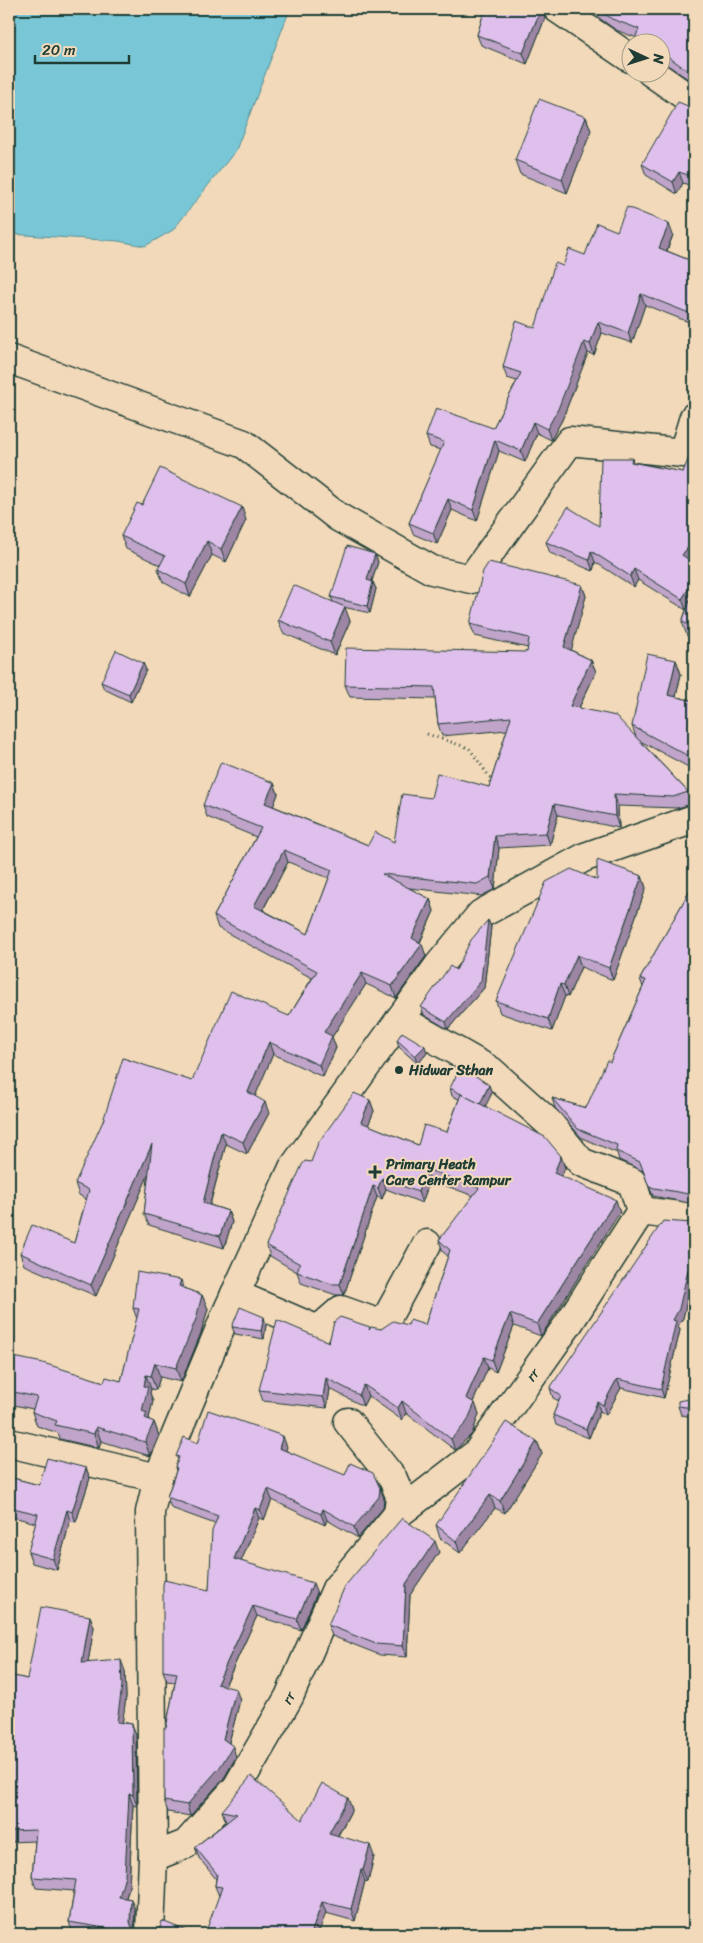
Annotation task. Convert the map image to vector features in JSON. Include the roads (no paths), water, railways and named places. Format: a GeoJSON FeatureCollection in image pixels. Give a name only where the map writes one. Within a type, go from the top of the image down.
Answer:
{"type":"FeatureCollection","features":[{"type":"Feature","properties":{"kind":"street"},"geometry":{"type":"LineString","coordinates":[[558,9],[620,51]]}},
{"type":"Feature","properties":{"kind":"street"},"geometry":{"type":"LineString","coordinates":[[665,82],[694,102]]}},
{"type":"Feature","properties":{"kind":"street"},"geometry":{"type":"LineString","coordinates":[[9,359],[244,444],[338,517],[432,570],[471,579],[570,441],[683,453],[694,417]]}},
{"type":"Feature","properties":{"kind":"street"},"geometry":{"type":"LineString","coordinates":[[150,1934],[153,1857],[150,1512],[158,1478],[235,1294],[292,1168],[439,965],[481,914],[585,857],[694,819]]}},
{"type":"Feature","properties":{"kind":"street"},"geometry":{"type":"LineString","coordinates":[[400,1019],[491,1071],[549,1122],[581,1162],[632,1182],[641,1211],[694,1218]]}},
{"type":"Feature","properties":{"kind":"street","name":"rr"},"geometry":{"type":"LineString","coordinates":[[153,1857],[186,1844],[237,1787],[289,1697],[336,1590],[398,1514],[477,1453],[567,1326],[641,1211]]}},
{"type":"Feature","properties":{"kind":"street"},"geometry":{"type":"LineString","coordinates":[[235,1294],[318,1330],[341,1310],[383,1325],[427,1244]]}},
{"type":"Feature","properties":{"kind":"street"},"geometry":{"type":"LineString","coordinates":[[348,1422],[393,1479],[400,1496],[398,1514]]}},
{"type":"Feature","properties":{"kind":"street"},"geometry":{"type":"LineString","coordinates":[[9,1443],[158,1478]]}},
{"type":"Feature","properties":{"kind":"water"},"geometry":{"type":"Polygon","coordinates":[[[9,9],[290,9],[236,150],[173,230],[145,246],[118,241],[9,234],[9,9]]]}},
{"type":"Feature","properties":{"kind":"place","name":"Hidwar Sthan"},"geometry":{"type":"Point","coordinates":[399,1070]}},
{"type":"Feature","properties":{"kind":"place","name":"Primary Heath Care Center Rampur"},"geometry":{"type":"Point","coordinates":[375,1172]}}]}
